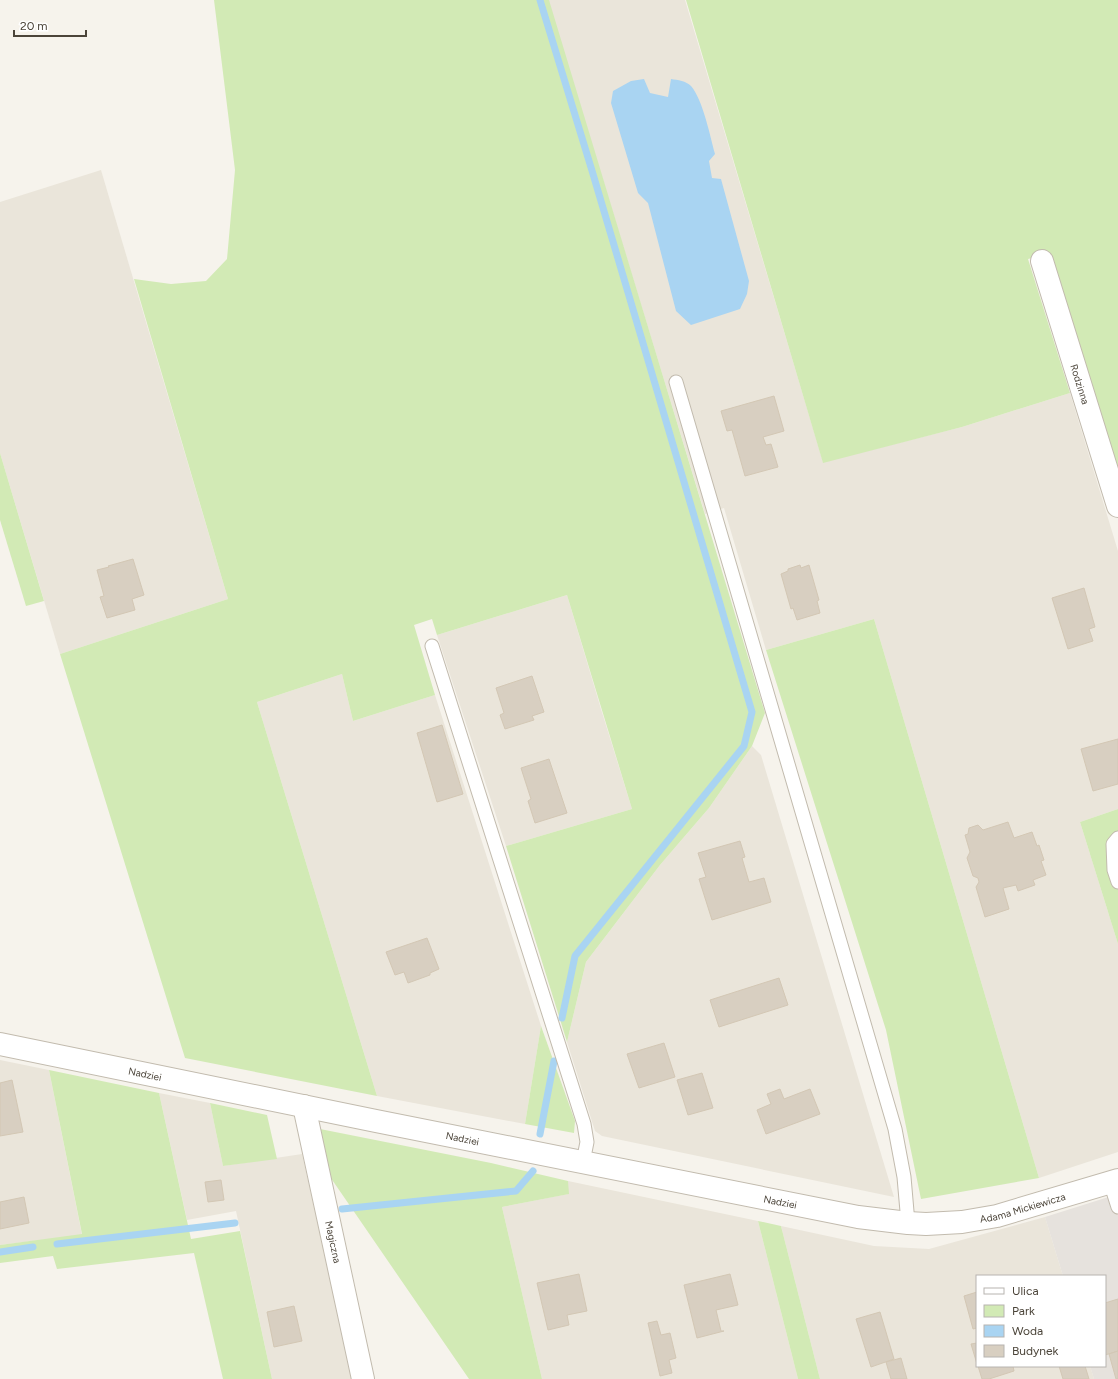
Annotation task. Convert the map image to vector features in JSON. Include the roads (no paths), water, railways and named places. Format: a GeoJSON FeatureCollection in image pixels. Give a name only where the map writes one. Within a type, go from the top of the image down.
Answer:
{"type":"FeatureCollection","features":[{"type":"Feature","properties":{"kind":"street","name":"Rodzinna"},"geometry":{"type":"LineString","coordinates":[[1042,261],[1118,506]]}},
{"type":"Feature","properties":{"kind":"street","name":"Nadziei"},"geometry":{"type":"LineString","coordinates":[[0,1044],[858,1217],[917,1223]]}},
{"type":"Feature","properties":{"kind":"street","name":"Magiczna"},"geometry":{"type":"LineString","coordinates":[[304,1106],[363,1379]]}},
{"type":"Feature","properties":{"kind":"street","name":"Adama Mickiewicza"},"geometry":{"type":"LineString","coordinates":[[917,1223],[962,1222],[997,1216],[1114,1181]]}},
{"type":"Feature","properties":{"kind":"lane"},"geometry":{"type":"LineString","coordinates":[[676,382],[895,1129],[904,1177],[917,1223]]}},
{"type":"Feature","properties":{"kind":"lane"},"geometry":{"type":"LineString","coordinates":[[432,646],[584,1124],[586,1142],[584,1162]]}},
{"type":"Feature","properties":{"kind":"lane"},"geometry":{"type":"LineString","coordinates":[[1118,838],[1113,844],[1114,870],[1118,882]]}},
{"type":"Feature","properties":{"kind":"lane"},"geometry":{"type":"LineString","coordinates":[[1114,1181],[1118,1206]]}},
{"type":"Feature","properties":{"kind":"water"},"geometry":{"type":"Polygon","coordinates":[[[644,79],[650,93],[668,97],[671,79],[687,83],[695,92],[706,118],[715,154],[709,161],[712,178],[721,179],[749,281],[747,294],[740,309],[691,325],[676,311],[648,203],[638,193],[611,103],[613,91],[631,81],[644,79]]]}},
{"type":"Feature","properties":{"kind":"waterway"},"geometry":{"type":"LineString","coordinates":[[540,0],[752,712],[744,746],[575,956],[562,1018]]}},
{"type":"Feature","properties":{"kind":"waterway"},"geometry":{"type":"LineString","coordinates":[[540,1134],[554,1061]]}},
{"type":"Feature","properties":{"kind":"waterway"},"geometry":{"type":"LineString","coordinates":[[342,1209],[516,1191],[533,1171]]}},
{"type":"Feature","properties":{"kind":"waterway"},"geometry":{"type":"LineString","coordinates":[[57,1244],[235,1223]]}},
{"type":"Feature","properties":{"kind":"waterway"},"geometry":{"type":"LineString","coordinates":[[0,1252],[33,1247]]}}]}
